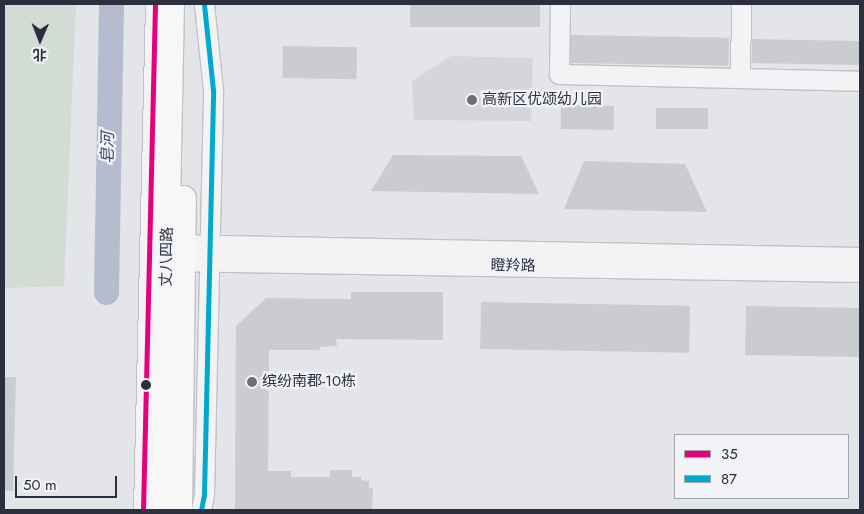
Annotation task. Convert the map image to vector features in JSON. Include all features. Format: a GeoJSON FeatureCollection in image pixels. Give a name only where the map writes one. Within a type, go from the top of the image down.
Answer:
{"type":"FeatureCollection","features":[{"type":"Feature","properties":{"kind":"main road","name":"丈八四路"},"geometry":{"type":"LineString","coordinates":[[172,4],[180,510]]}},
{"type":"Feature","properties":{"kind":"main road","name":"丈八四路"},"geometry":{"type":"LineString","coordinates":[[162,510],[187,4]]}},
{"type":"Feature","properties":{"kind":"street"},"geometry":{"type":"LineString","coordinates":[[144,510],[155,4]]}},
{"type":"Feature","properties":{"kind":"street"},"geometry":{"type":"LineString","coordinates":[[201,510],[204,494],[213,90],[204,4]]}},
{"type":"Feature","properties":{"kind":"street"},"geometry":{"type":"LineString","coordinates":[[560,4],[559,74],[860,81]]}},
{"type":"Feature","properties":{"kind":"street"},"geometry":{"type":"LineString","coordinates":[[740,78],[741,4]]}},
{"type":"Feature","properties":{"kind":"street","name":"瞪羚路"},"geometry":{"type":"LineString","coordinates":[[175,253],[860,257]]}},
{"type":"Feature","properties":{"kind":"street","name":"瞪羚路"},"geometry":{"type":"LineString","coordinates":[[209,253],[860,272]]}},
{"type":"Feature","properties":{"kind":"shaded area"},"geometry":{"type":"Polygon","coordinates":[[[4,4],[76,4],[64,286],[8,288],[4,285],[4,4]]]}},
{"type":"Feature","properties":{"kind":"shaded area","name":"高新区优颂幼儿园"},"geometry":{"type":"Polygon","coordinates":[[[451,56],[533,58],[531,121],[414,120],[412,81],[451,56]]]}},
{"type":"Feature","properties":{"kind":"building"},"geometry":{"type":"Polygon","coordinates":[[[410,4],[540,4],[540,27],[410,27],[410,4]]]}},
{"type":"Feature","properties":{"kind":"building"},"geometry":{"type":"Polygon","coordinates":[[[571,35],[729,38],[728,66],[571,63],[571,35]]]}},
{"type":"Feature","properties":{"kind":"building"},"geometry":{"type":"Polygon","coordinates":[[[752,39],[860,41],[860,65],[752,63],[752,39]]]}},
{"type":"Feature","properties":{"kind":"building"},"geometry":{"type":"Polygon","coordinates":[[[283,46],[357,47],[356,79],[282,78],[283,46]]]}},
{"type":"Feature","properties":{"kind":"building"},"geometry":{"type":"Polygon","coordinates":[[[561,105],[614,106],[614,130],[561,129],[561,105]]]}},
{"type":"Feature","properties":{"kind":"building"},"geometry":{"type":"Polygon","coordinates":[[[656,108],[708,108],[708,129],[656,129],[656,108]]]}},
{"type":"Feature","properties":{"kind":"building"},"geometry":{"type":"Polygon","coordinates":[[[393,155],[521,156],[539,194],[371,191],[393,155]]]}},
{"type":"Feature","properties":{"kind":"building"},"geometry":{"type":"Polygon","coordinates":[[[584,161],[685,164],[707,212],[564,209],[584,161]]]}},
{"type":"Feature","properties":{"kind":"building","name":"缤纷南郡-10栋"},"geometry":{"type":"Polygon","coordinates":[[[351,292],[443,292],[443,340],[336,339],[337,346],[320,347],[319,350],[269,350],[268,471],[291,471],[291,477],[330,477],[330,470],[352,470],[352,477],[361,477],[361,480],[369,481],[369,488],[373,489],[372,510],[235,510],[236,326],[266,298],[351,299],[351,292]]]}},
{"type":"Feature","properties":{"kind":"building"},"geometry":{"type":"Polygon","coordinates":[[[481,302],[690,306],[689,353],[480,349],[481,302]]]}},
{"type":"Feature","properties":{"kind":"building"},"geometry":{"type":"Polygon","coordinates":[[[746,306],[860,308],[859,357],[745,355],[746,306]]]}},
{"type":"Feature","properties":{"kind":"building"},"geometry":{"type":"Polygon","coordinates":[[[4,377],[16,377],[13,491],[4,491],[4,377]]]}},
{"type":"Feature","properties":{"kind":"waterway","name":"皂河"},"geometry":{"type":"LineString","coordinates":[[106,292],[111,4]]}},
{"type":"Feature","properties":{"kind":"transit line","name":"35"},"geometry":{"type":"LineString","coordinates":[[143,510],[155,4]]}},
{"type":"Feature","properties":{"kind":"transit line","name":"87"},"geometry":{"type":"LineString","coordinates":[[201,510],[204,494],[213,90],[204,4]]}},
{"type":"Feature","properties":{"kind":"place","name":"高新区优颂幼儿园"},"geometry":{"type":"Point","coordinates":[472,100]}},
{"type":"Feature","properties":{"kind":"place","name":"缤纷南郡-10栋"},"geometry":{"type":"Point","coordinates":[252,382]}}]}
